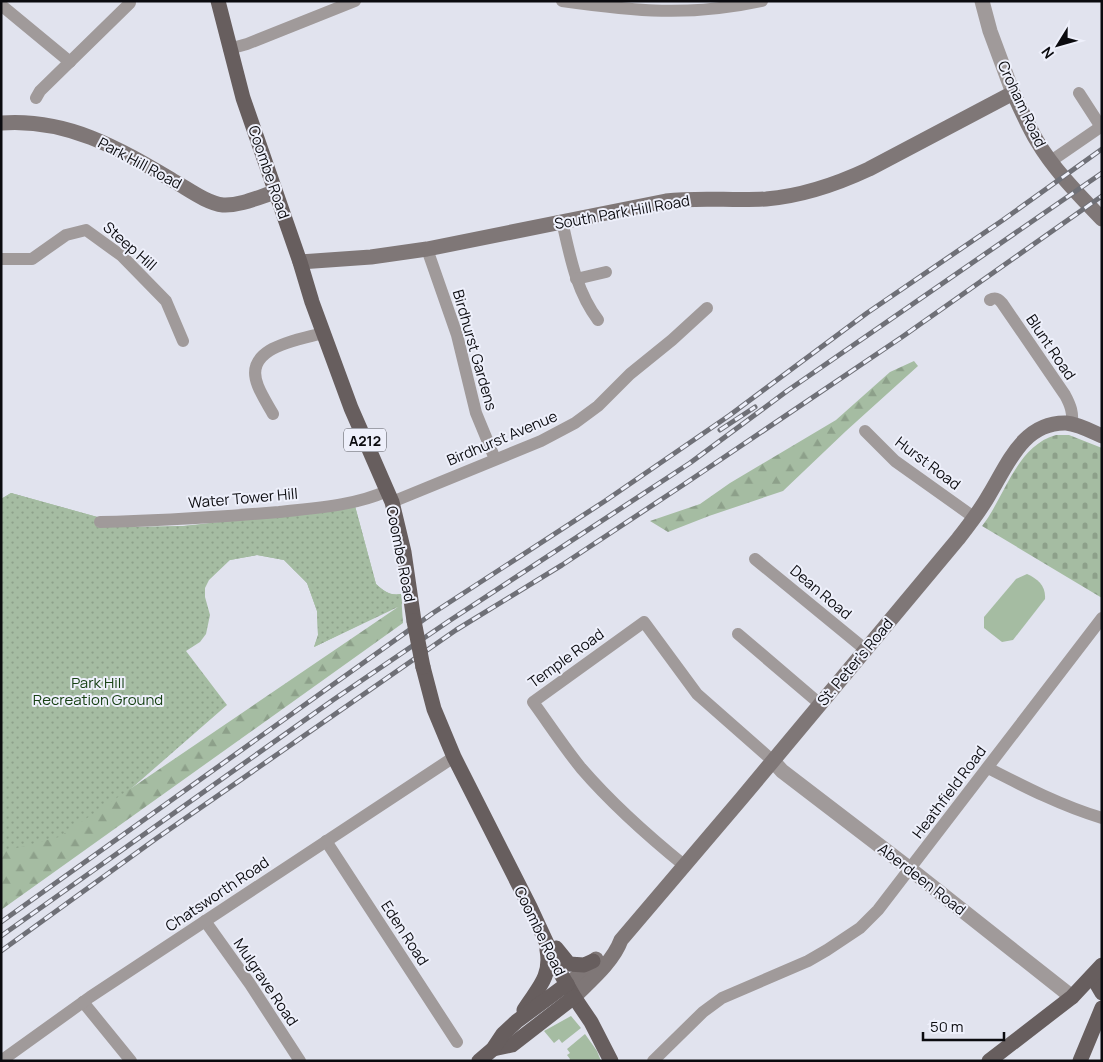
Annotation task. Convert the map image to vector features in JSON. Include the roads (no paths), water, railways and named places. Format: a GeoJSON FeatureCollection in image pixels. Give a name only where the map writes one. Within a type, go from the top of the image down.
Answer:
{"type":"FeatureCollection","features":[{"type":"Feature","properties":{"kind":"main road","name":"Coombe Road"},"geometry":{"type":"LineString","coordinates":[[218,1],[243,98],[323,333],[351,408],[389,497],[404,552],[414,621],[434,709],[454,757],[570,991],[591,1022],[611,1061]]}},
{"type":"Feature","properties":{"kind":"main road","name":"Croham Road"},"geometry":{"type":"LineString","coordinates":[[1013,93],[1036,140],[1082,198],[1102,219]]}},
{"type":"Feature","properties":{"kind":"main road","name":"South Park Hill Road"},"geometry":{"type":"LineString","coordinates":[[300,262],[377,257],[427,249],[666,201],[766,199],[812,191],[846,180],[869,169],[1013,93]]}},
{"type":"Feature","properties":{"kind":"main road","name":"Park Hill Road"},"geometry":{"type":"LineString","coordinates":[[1,123],[32,123],[82,133],[128,154],[202,197],[218,204],[234,204],[275,192]]}},
{"type":"Feature","properties":{"kind":"main road","name":"St. Peter's Road"},"geometry":{"type":"LineString","coordinates":[[570,991],[608,960],[616,951],[621,940],[975,518],[1014,453],[1026,438],[1048,426],[1065,423],[1102,436]]}},
{"type":"Feature","properties":{"kind":"main road"},"geometry":{"type":"LineString","coordinates":[[544,936],[570,964],[582,966],[593,961]]}},
{"type":"Feature","properties":{"kind":"main road"},"geometry":{"type":"LineString","coordinates":[[516,1022],[540,987],[546,972],[548,961],[544,936]]}},
{"type":"Feature","properties":{"kind":"main road","name":"St. Peter's Road"},"geometry":{"type":"LineString","coordinates":[[570,991],[577,977],[593,961],[610,946],[621,940]]}},
{"type":"Feature","properties":{"kind":"main road"},"geometry":{"type":"LineString","coordinates":[[988,1061],[1072,997],[1097,970]]}},
{"type":"Feature","properties":{"kind":"main road"},"geometry":{"type":"LineString","coordinates":[[1097,970],[1102,993]]}},
{"type":"Feature","properties":{"kind":"main road"},"geometry":{"type":"LineString","coordinates":[[479,1061],[493,1050],[503,1034],[516,1022],[570,991]]}},
{"type":"Feature","properties":{"kind":"main road"},"geometry":{"type":"LineString","coordinates":[[493,1050],[512,1045],[570,991]]}},
{"type":"Feature","properties":{"kind":"main road"},"geometry":{"type":"LineString","coordinates":[[1080,1061],[1102,1008]]}},
{"type":"Feature","properties":{"kind":"street"},"geometry":{"type":"LineString","coordinates":[[229,49],[247,44],[355,1]]}},
{"type":"Feature","properties":{"kind":"street"},"geometry":{"type":"LineString","coordinates":[[562,1],[624,10],[660,12],[716,9],[762,1]]}},
{"type":"Feature","properties":{"kind":"street","name":"Croham Road"},"geometry":{"type":"LineString","coordinates":[[982,1],[990,31],[1013,93]]}},
{"type":"Feature","properties":{"kind":"street"},"geometry":{"type":"LineString","coordinates":[[36,98],[40,91],[130,3]]}},
{"type":"Feature","properties":{"kind":"street"},"geometry":{"type":"LineString","coordinates":[[1,5],[70,62]]}},
{"type":"Feature","properties":{"kind":"street"},"geometry":{"type":"LineString","coordinates":[[1051,160],[1101,127],[1079,93]]}},
{"type":"Feature","properties":{"kind":"street"},"geometry":{"type":"LineString","coordinates":[[562,221],[576,279],[585,300],[598,320]]}},
{"type":"Feature","properties":{"kind":"street","name":"Steep Hill"},"geometry":{"type":"LineString","coordinates":[[1,259],[32,259],[66,235],[86,230],[122,256],[166,301],[183,341]]}},
{"type":"Feature","properties":{"kind":"street","name":"Birdhurst Gardens"},"geometry":{"type":"LineString","coordinates":[[427,249],[457,335],[476,413],[496,459]]}},
{"type":"Feature","properties":{"kind":"street"},"geometry":{"type":"LineString","coordinates":[[576,279],[606,272]]}},
{"type":"Feature","properties":{"kind":"street","name":"Blunt Road"},"geometry":{"type":"LineString","coordinates":[[990,300],[998,299],[1002,303],[1065,396],[1071,406],[1073,414],[1072,424]]}},
{"type":"Feature","properties":{"kind":"street","name":"Birdhurst Avenue"},"geometry":{"type":"LineString","coordinates":[[389,497],[541,441],[583,418],[707,308]]}},
{"type":"Feature","properties":{"kind":"street"},"geometry":{"type":"LineString","coordinates":[[273,414],[256,380],[256,368],[261,358],[272,348],[323,333]]}},
{"type":"Feature","properties":{"kind":"street","name":"Hurst Road"},"geometry":{"type":"LineString","coordinates":[[865,431],[895,461],[975,518]]}},
{"type":"Feature","properties":{"kind":"street","name":"Water Tower Hill"},"geometry":{"type":"LineString","coordinates":[[100,522],[185,520],[301,510],[369,498],[389,497]]}},
{"type":"Feature","properties":{"kind":"street","name":"Dean Road"},"geometry":{"type":"LineString","coordinates":[[755,559],[866,650]]}},
{"type":"Feature","properties":{"kind":"street","name":"Heathfield Road"},"geometry":{"type":"LineString","coordinates":[[653,1061],[703,1012],[722,998],[808,961],[847,938],[878,910],[1102,618]]}},
{"type":"Feature","properties":{"kind":"street","name":"Temple Road"},"geometry":{"type":"LineString","coordinates":[[685,866],[624,813],[595,783],[580,766],[533,702],[644,622],[697,694],[773,761]]}},
{"type":"Feature","properties":{"kind":"street"},"geometry":{"type":"LineString","coordinates":[[738,634],[820,704]]}},
{"type":"Feature","properties":{"kind":"street","name":"Chatsworth Road"},"geometry":{"type":"LineString","coordinates":[[1,1061],[83,1002],[454,757]]}},
{"type":"Feature","properties":{"kind":"street","name":"Aberdeen Road"},"geometry":{"type":"LineString","coordinates":[[773,761],[782,771],[1072,997]]}},
{"type":"Feature","properties":{"kind":"street"},"geometry":{"type":"LineString","coordinates":[[988,768],[1043,796],[1081,812],[1102,818]]}},
{"type":"Feature","properties":{"kind":"street","name":"Eden Road"},"geometry":{"type":"LineString","coordinates":[[326,841],[457,1042]]}},
{"type":"Feature","properties":{"kind":"street","name":"Mulgrave Road"},"geometry":{"type":"LineString","coordinates":[[205,921],[250,984],[300,1061]]}},
{"type":"Feature","properties":{"kind":"street"},"geometry":{"type":"LineString","coordinates":[[83,1002],[131,1061]]}},
{"type":"Feature","properties":{"kind":"railway"},"geometry":{"type":"LineString","coordinates":[[1,922],[433,613],[605,501],[730,415],[867,313],[1003,220],[1102,149]]}},
{"type":"Feature","properties":{"kind":"railway"},"geometry":{"type":"LineString","coordinates":[[1,936],[333,700],[449,621],[690,463],[787,391],[1102,173]]}},
{"type":"Feature","properties":{"kind":"railway"},"geometry":{"type":"LineString","coordinates":[[1,951],[157,838],[456,630],[562,565],[683,485],[902,337],[1102,196]]}},
{"type":"Feature","properties":{"kind":"railway"},"geometry":{"type":"LineString","coordinates":[[720,430],[755,407]]}},
{"type":"Feature","properties":{"kind":"park label","name":"Park Hill Recreation Ground"},"geometry":{"type":"Point","coordinates":[98,690]}}]}
